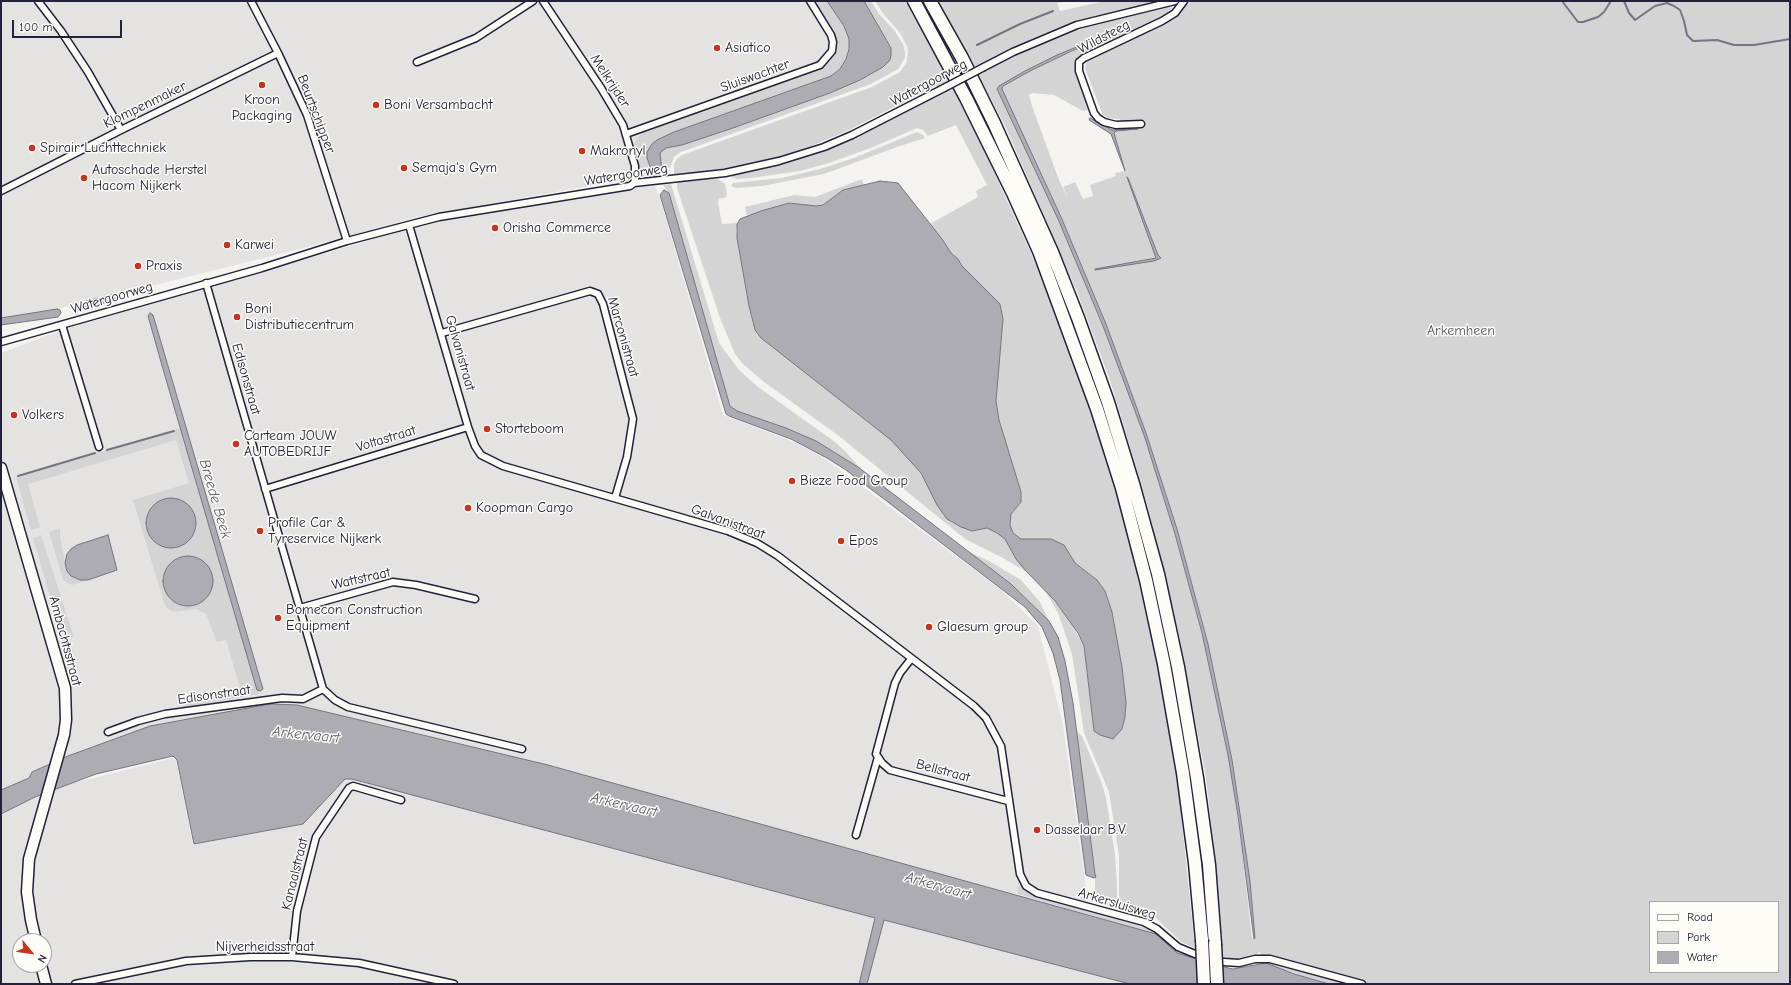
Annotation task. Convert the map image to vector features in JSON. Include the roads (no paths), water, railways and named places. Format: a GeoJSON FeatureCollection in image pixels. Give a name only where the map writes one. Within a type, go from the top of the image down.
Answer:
{"type":"FeatureCollection","features":[{"type":"Feature","properties":{"kind":"highway"},"geometry":{"type":"LineString","coordinates":[[914,1],[966,98],[1013,193],[1039,251],[1092,395],[1122,488],[1151,603],[1164,664],[1183,773],[1196,863],[1204,984]]}},
{"type":"Feature","properties":{"kind":"highway"},"geometry":{"type":"LineString","coordinates":[[930,1],[962,58],[994,122],[1052,252],[1078,318],[1108,402],[1134,487],[1158,574],[1178,667],[1197,778],[1209,865],[1217,984]]}},
{"type":"Feature","properties":{"kind":"main road","name":"Ambachtsstraat"},"geometry":{"type":"LineString","coordinates":[[1,468],[65,688],[64,735],[29,859],[27,892],[34,933]]}},
{"type":"Feature","properties":{"kind":"main road"},"geometry":{"type":"LineString","coordinates":[[43,973],[46,984]]}},
{"type":"Feature","properties":{"kind":"street"},"geometry":{"type":"LineString","coordinates":[[38,1],[61,31],[88,72],[121,130]]}},
{"type":"Feature","properties":{"kind":"street","name":"Beurtschipper"},"geometry":{"type":"LineString","coordinates":[[251,1],[278,53],[307,115],[347,241]]}},
{"type":"Feature","properties":{"kind":"street"},"geometry":{"type":"LineString","coordinates":[[417,62],[476,38],[533,1]]}},
{"type":"Feature","properties":{"kind":"street","name":"Melkrijder"},"geometry":{"type":"LineString","coordinates":[[543,1],[609,101],[626,134],[635,166],[636,178],[634,183]]}},
{"type":"Feature","properties":{"kind":"street","name":"Sluiswachter"},"geometry":{"type":"LineString","coordinates":[[626,134],[820,65],[826,60],[832,51],[833,42],[810,1]]}},
{"type":"Feature","properties":{"kind":"street","name":"Watergoorweg"},"geometry":{"type":"LineString","coordinates":[[1,342],[347,241],[439,217],[630,186],[634,183],[673,180],[725,172],[792,157],[852,136],[1013,52],[1070,28],[1105,17],[1175,1]]}},
{"type":"Feature","properties":{"kind":"street","name":"Wildsteeg"},"geometry":{"type":"LineString","coordinates":[[1141,124],[1116,125],[1104,122],[1098,118],[1094,113],[1079,71],[1079,62],[1084,58],[1162,21],[1175,13],[1184,1]]}},
{"type":"Feature","properties":{"kind":"street","name":"Klompenmaker"},"geometry":{"type":"LineString","coordinates":[[1,191],[278,53]]}},
{"type":"Feature","properties":{"kind":"street","name":"Galvanistraat"},"geometry":{"type":"LineString","coordinates":[[409,225],[442,333],[468,427],[475,446],[481,455],[491,462],[728,531],[757,543],[778,556],[974,706],[986,718],[1001,746],[1020,874],[1026,886]]}},
{"type":"Feature","properties":{"kind":"street","name":"Edisonstraat"},"geometry":{"type":"LineString","coordinates":[[108,732],[138,721],[165,714],[282,698],[302,699],[323,689],[206,283]]}},
{"type":"Feature","properties":{"kind":"street","name":"Marconistraat"},"geometry":{"type":"LineString","coordinates":[[442,333],[590,291],[598,294],[604,304],[633,419],[627,457],[615,498]]}},
{"type":"Feature","properties":{"kind":"street","name":"Watergoorweg"},"geometry":{"type":"LineString","coordinates":[[62,325],[99,447]]}},
{"type":"Feature","properties":{"kind":"street","name":"Voltastraat"},"geometry":{"type":"LineString","coordinates":[[265,489],[468,427]]}},
{"type":"Feature","properties":{"kind":"street","name":"Wattstraat"},"geometry":{"type":"LineString","coordinates":[[300,608],[393,582],[416,584],[475,599]]}},
{"type":"Feature","properties":{"kind":"street"},"geometry":{"type":"LineString","coordinates":[[856,836],[878,757],[876,754],[895,683],[900,673],[911,659]]}},
{"type":"Feature","properties":{"kind":"street"},"geometry":{"type":"LineString","coordinates":[[323,689],[335,700],[348,707],[522,748]]}},
{"type":"Feature","properties":{"kind":"street","name":"Bellstraat"},"geometry":{"type":"LineString","coordinates":[[878,757],[890,770],[1008,801]]}},
{"type":"Feature","properties":{"kind":"street","name":"Kanaalstraat"},"geometry":{"type":"LineString","coordinates":[[292,957],[297,911],[316,837],[349,788],[353,786],[401,800]]}},
{"type":"Feature","properties":{"kind":"street","name":"Arkersluisweg"},"geometry":{"type":"LineString","coordinates":[[1026,886],[1037,893],[1144,922],[1157,929],[1178,947],[1195,954]]}},
{"type":"Feature","properties":{"kind":"street","name":"Nijverheidsstraat"},"geometry":{"type":"LineString","coordinates":[[75,984],[186,961],[250,957],[292,957],[359,963],[454,984]]}},
{"type":"Feature","properties":{"kind":"street"},"geometry":{"type":"LineString","coordinates":[[1224,962],[1239,963],[1255,959],[1270,958],[1362,984]]}},
{"type":"Feature","properties":{"kind":"water"},"geometry":{"type":"Polygon","coordinates":[[[827,1],[864,1],[891,48],[890,60],[883,67],[860,80],[830,93],[733,128],[682,145],[666,148],[660,153],[662,171],[658,173],[652,172],[647,158],[647,152],[652,144],[657,140],[674,132],[831,76],[840,69],[846,59],[849,49],[849,39],[844,26],[827,1]]]}},
{"type":"Feature","properties":{"kind":"water"},"geometry":{"type":"Polygon","coordinates":[[[1113,32],[1117,33],[1072,51],[1032,70],[1003,86],[1002,89],[1061,217],[1106,324],[1146,433],[1177,529],[1208,644],[1232,760],[1250,881],[1254,939],[1238,816],[1228,755],[1202,633],[1175,534],[1144,435],[1103,326],[1058,219],[997,89],[999,86],[1023,72],[1057,55],[1113,32]]]}},
{"type":"Feature","properties":{"kind":"water"},"geometry":{"type":"Polygon","coordinates":[[[1090,118],[1112,130],[1138,129],[1116,131],[1114,133],[1125,171],[1111,134],[1089,120],[1090,118]]]}},
{"type":"Feature","properties":{"kind":"water"},"geometry":{"type":"Polygon","coordinates":[[[1127,177],[1158,255],[1161,258],[1154,261],[1095,270],[1156,258],[1127,177]]]}},
{"type":"Feature","properties":{"kind":"water"},"geometry":{"type":"Polygon","coordinates":[[[880,181],[898,183],[942,239],[951,253],[1000,304],[1003,319],[996,401],[999,420],[1021,492],[1021,502],[1011,514],[1010,525],[1013,533],[1021,539],[1051,539],[1064,545],[1075,563],[1097,580],[1105,591],[1112,612],[1122,667],[1126,702],[1125,717],[1122,729],[1113,739],[1100,735],[1094,731],[1084,646],[1078,633],[1055,601],[1016,559],[1005,539],[987,528],[972,531],[947,519],[937,505],[921,473],[891,440],[761,338],[755,330],[749,306],[737,238],[737,224],[740,219],[789,203],[816,206],[823,205],[843,190],[880,181]]]}},
{"type":"Feature","properties":{"kind":"water"},"geometry":{"type":"Polygon","coordinates":[[[664,190],[669,193],[730,406],[737,411],[786,428],[816,441],[858,467],[1011,584],[1049,621],[1058,637],[1065,661],[1073,703],[1096,877],[1094,878],[1086,875],[1060,680],[1053,653],[1042,627],[1025,607],[846,470],[791,439],[726,414],[660,195],[664,190]]]}},
{"type":"Feature","properties":{"kind":"water"},"geometry":{"type":"Polygon","coordinates":[[[115,294],[118,296],[116,299],[89,308],[84,307],[86,301],[115,294]]]}},
{"type":"Feature","properties":{"kind":"water"},"geometry":{"type":"Polygon","coordinates":[[[57,309],[60,310],[61,313],[58,317],[1,325],[1,318],[57,309]]]}},
{"type":"Feature","properties":{"kind":"water"},"geometry":{"type":"Polygon","coordinates":[[[150,313],[153,315],[263,689],[260,691],[257,690],[165,376],[148,316],[150,313]]]}},
{"type":"Feature","properties":{"kind":"water"},"geometry":{"type":"Polygon","coordinates":[[[171,498],[180,500],[189,505],[194,514],[196,523],[194,532],[189,541],[180,546],[171,548],[162,546],[153,541],[148,532],[146,523],[148,514],[153,505],[162,500],[171,498]]]}},
{"type":"Feature","properties":{"kind":"water"},"geometry":{"type":"Polygon","coordinates":[[[108,535],[117,570],[88,580],[80,580],[71,576],[67,571],[65,563],[67,554],[71,549],[77,545],[108,535]]]}},
{"type":"Feature","properties":{"kind":"water"},"geometry":{"type":"Polygon","coordinates":[[[183,556],[193,556],[206,563],[213,576],[213,586],[206,599],[193,606],[183,606],[174,602],[167,595],[163,586],[163,576],[167,567],[174,560],[183,556]]]}},
{"type":"Feature","properties":{"kind":"water","name":"Arkervaart"},"geometry":{"type":"Polygon","coordinates":[[[270,704],[297,705],[548,765],[1156,934],[1177,953],[1224,967],[1233,969],[1266,963],[1294,974],[1329,984],[1130,984],[884,920],[867,984],[859,984],[875,918],[352,779],[345,779],[303,824],[194,844],[177,760],[173,756],[96,774],[35,797],[1,814],[1,790],[29,778],[32,772],[68,756],[150,726],[270,704]]]}},
{"type":"Feature","properties":{"kind":"waterway"},"geometry":{"type":"LineString","coordinates":[[1562,1],[1578,22],[1583,22],[1598,17],[1604,12],[1611,1]]}},
{"type":"Feature","properties":{"kind":"waterway"},"geometry":{"type":"LineString","coordinates":[[1624,1],[1629,13],[1635,20],[1655,6],[1667,3],[1674,6],[1680,10],[1687,35],[1693,41],[1717,40],[1734,45],[1754,45],[1790,39]]}},
{"type":"Feature","properties":{"kind":"waterway"},"geometry":{"type":"LineString","coordinates":[[977,45],[1020,24],[1053,11]]}},
{"type":"Feature","properties":{"kind":"waterway"},"geometry":{"type":"LineString","coordinates":[[107,450],[174,431]]}},
{"type":"Feature","properties":{"kind":"waterway"},"geometry":{"type":"LineString","coordinates":[[18,476],[95,453]]}},
{"type":"Feature","properties":{"kind":"place","name":"Asiatico"},"geometry":{"type":"Point","coordinates":[717,48]}},
{"type":"Feature","properties":{"kind":"place","name":"Kroon Packaging"},"geometry":{"type":"Point","coordinates":[262,85]}},
{"type":"Feature","properties":{"kind":"place","name":"Boni Versambacht"},"geometry":{"type":"Point","coordinates":[376,105]}},
{"type":"Feature","properties":{"kind":"place","name":"Spirair Luchttechniek"},"geometry":{"type":"Point","coordinates":[32,148]}},
{"type":"Feature","properties":{"kind":"place","name":"Makronyl"},"geometry":{"type":"Point","coordinates":[582,151]}},
{"type":"Feature","properties":{"kind":"place","name":"Semaja's Gym"},"geometry":{"type":"Point","coordinates":[404,168]}},
{"type":"Feature","properties":{"kind":"place","name":"Autoschade Herstel Hacom Nijkerk"},"geometry":{"type":"Point","coordinates":[84,178]}},
{"type":"Feature","properties":{"kind":"place","name":"Orisha Commerce"},"geometry":{"type":"Point","coordinates":[495,228]}},
{"type":"Feature","properties":{"kind":"place","name":"Karwei"},"geometry":{"type":"Point","coordinates":[227,245]}},
{"type":"Feature","properties":{"kind":"place","name":"Praxis"},"geometry":{"type":"Point","coordinates":[138,266]}},
{"type":"Feature","properties":{"kind":"place","name":"Boni Distributiecentrum"},"geometry":{"type":"Point","coordinates":[237,317]}},
{"type":"Feature","properties":{"kind":"place","name":"Volkers"},"geometry":{"type":"Point","coordinates":[14,415]}},
{"type":"Feature","properties":{"kind":"place","name":"Storteboom"},"geometry":{"type":"Point","coordinates":[487,429]}},
{"type":"Feature","properties":{"kind":"place","name":"Carteam JOUW AUTOBEDRIJF"},"geometry":{"type":"Point","coordinates":[236,444]}},
{"type":"Feature","properties":{"kind":"place","name":"Bieze Food Group"},"geometry":{"type":"Point","coordinates":[792,481]}},
{"type":"Feature","properties":{"kind":"place","name":"Koopman Cargo"},"geometry":{"type":"Point","coordinates":[468,508]}},
{"type":"Feature","properties":{"kind":"place","name":"Profile Car & Tyreservice Nijkerk"},"geometry":{"type":"Point","coordinates":[260,531]}},
{"type":"Feature","properties":{"kind":"place","name":"Epos"},"geometry":{"type":"Point","coordinates":[841,541]}},
{"type":"Feature","properties":{"kind":"place","name":"Bomecon Construction Equipment"},"geometry":{"type":"Point","coordinates":[278,618]}},
{"type":"Feature","properties":{"kind":"place","name":"Glaesum group"},"geometry":{"type":"Point","coordinates":[929,627]}},
{"type":"Feature","properties":{"kind":"place","name":"Dasselaar B.V."},"geometry":{"type":"Point","coordinates":[1037,830]}},
{"type":"Feature","properties":{"kind":"park label","name":"Arkemheen"},"geometry":{"type":"Point","coordinates":[1461,331]}},
{"type":"Feature","properties":{"kind":"water label","name":"Breede Beek"},"geometry":{"type":"Point","coordinates":[215,499]}}]}
